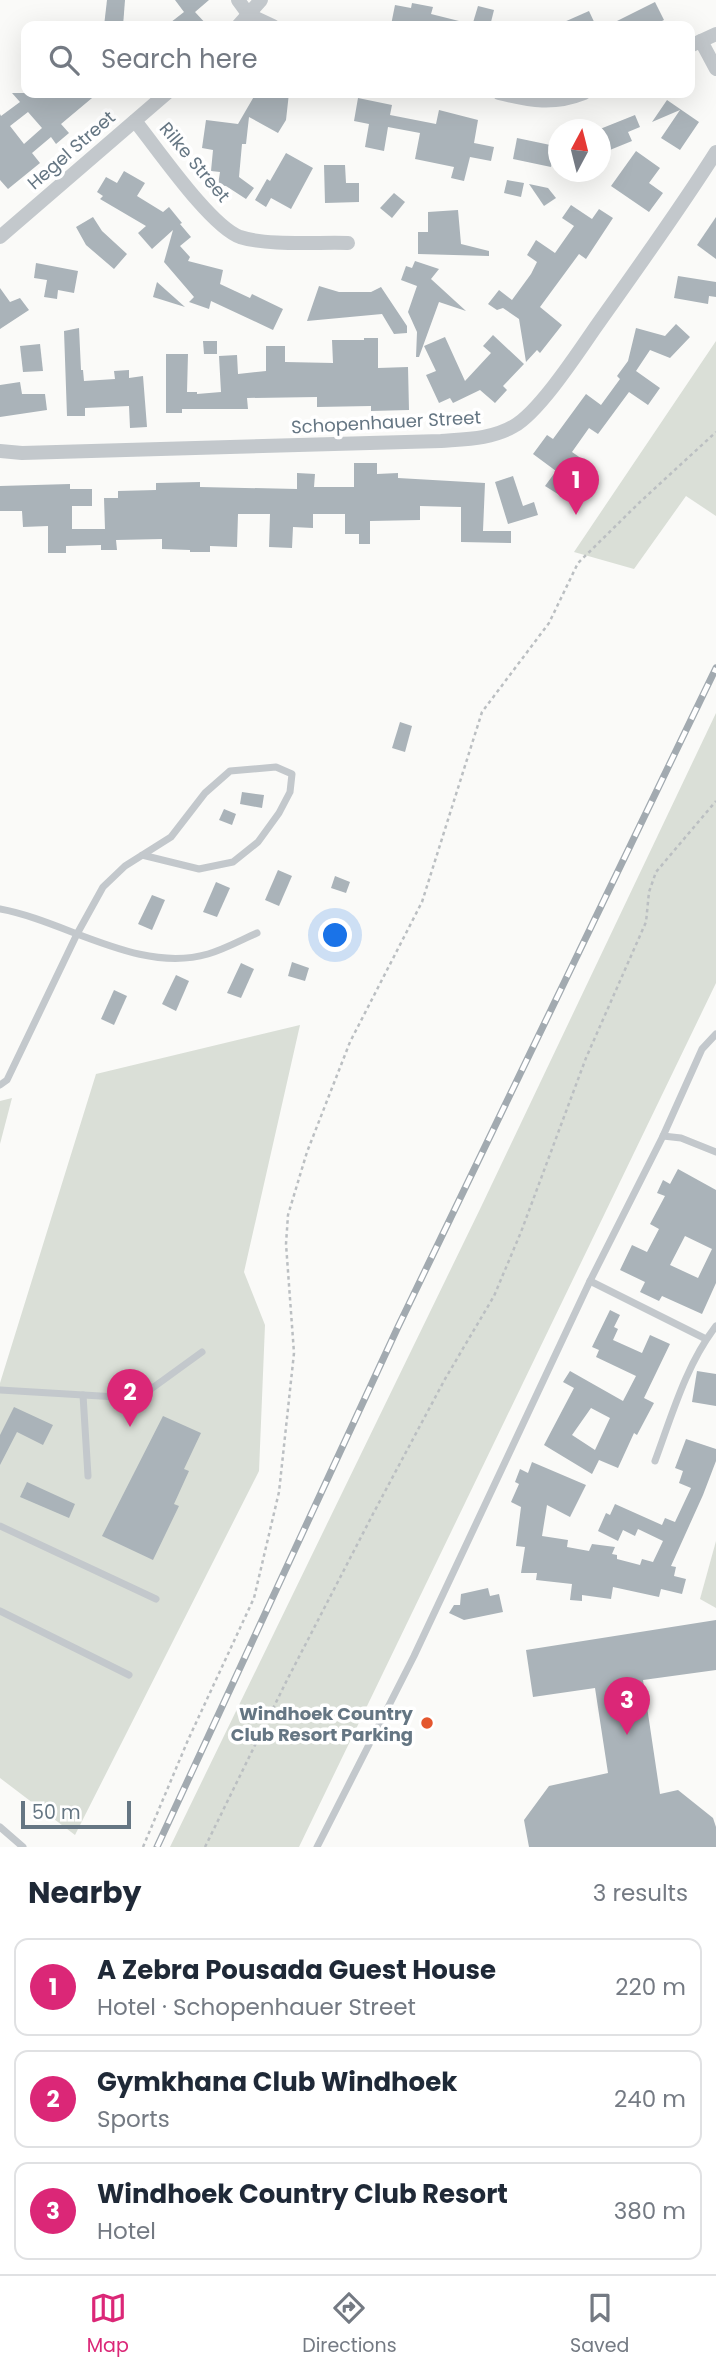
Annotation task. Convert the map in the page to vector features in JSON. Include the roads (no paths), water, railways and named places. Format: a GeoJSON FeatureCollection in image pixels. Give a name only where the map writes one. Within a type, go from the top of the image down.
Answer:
{"type":"FeatureCollection","features":[{"type":"Feature","properties":{"kind":"street"},"geometry":{"type":"LineString","coordinates":[[238,0],[249,15],[262,21]]}},
{"type":"Feature","properties":{"kind":"street"},"geometry":{"type":"LineString","coordinates":[[243,21],[261,0]]}},
{"type":"Feature","properties":{"kind":"street"},"geometry":{"type":"LineString","coordinates":[[716,34],[696,43],[716,69]]}},
{"type":"Feature","properties":{"kind":"street","name":"Hegel Street"},"geometry":{"type":"LineString","coordinates":[[0,237],[161,98]]}},
{"type":"Feature","properties":{"kind":"street"},"geometry":{"type":"LineString","coordinates":[[525,98],[564,101],[572,98]]}},
{"type":"Feature","properties":{"kind":"street","name":"Rilke Street"},"geometry":{"type":"LineString","coordinates":[[135,121],[205,208],[237,236],[255,240],[348,243]]}},
{"type":"Feature","properties":{"kind":"street","name":"Schopenhauer Street"},"geometry":{"type":"LineString","coordinates":[[0,451],[22,453],[441,441],[498,434],[516,425],[533,410],[572,360],[716,152]]}},
{"type":"Feature","properties":{"kind":"lane"},"geometry":{"type":"LineString","coordinates":[[0,1085],[7,1080],[77,934],[103,887],[125,866],[142,855],[171,837],[205,793],[230,771],[276,767],[292,774],[290,792],[279,813],[258,842],[233,862],[198,869],[142,855]]}},
{"type":"Feature","properties":{"kind":"lane"},"geometry":{"type":"LineString","coordinates":[[0,909],[22,913],[77,934],[143,954],[170,958],[207,954],[257,933]]}},
{"type":"Feature","properties":{"kind":"lane"},"geometry":{"type":"LineString","coordinates":[[317,1847],[409,1665],[590,1281],[663,1136],[702,1049],[716,1034]]}},
{"type":"Feature","properties":{"kind":"lane"},"geometry":{"type":"LineString","coordinates":[[663,1136],[681,1138],[716,1152]]}},
{"type":"Feature","properties":{"kind":"lane"},"geometry":{"type":"LineString","coordinates":[[590,1281],[706,1339]]}},
{"type":"Feature","properties":{"kind":"lane"},"geometry":{"type":"LineString","coordinates":[[655,1461],[679,1395],[706,1339],[716,1326]]}},
{"type":"Feature","properties":{"kind":"lane"},"geometry":{"type":"LineString","coordinates":[[0,1390],[117,1397],[151,1389],[202,1352]]}},
{"type":"Feature","properties":{"kind":"lane"},"geometry":{"type":"LineString","coordinates":[[83,1395],[88,1476]]}},
{"type":"Feature","properties":{"kind":"lane"},"geometry":{"type":"LineString","coordinates":[[0,1526],[156,1599]]}},
{"type":"Feature","properties":{"kind":"lane"},"geometry":{"type":"LineString","coordinates":[[0,1611],[129,1675]]}},
{"type":"Feature","properties":{"kind":"lane"},"geometry":{"type":"LineString","coordinates":[[0,1827],[23,1847]]}},
{"type":"Feature","properties":{"kind":"railway"},"geometry":{"type":"LineString","coordinates":[[157,1847],[397,1329],[716,668]]}},
{"type":"Feature","properties":{"kind":"place","name":"A Zebra Pousada Guest House"},"geometry":{"type":"Point","coordinates":[576,515]}},
{"type":"Feature","properties":{"kind":"place","name":"Gymkhana Club Windhoek"},"geometry":{"type":"Point","coordinates":[130,1427]}},
{"type":"Feature","properties":{"kind":"place","name":"Windhoek Country Club Resort Parking"},"geometry":{"type":"Point","coordinates":[427,1723]}},
{"type":"Feature","properties":{"kind":"place","name":"Windhoek Country Club Resort"},"geometry":{"type":"Point","coordinates":[627,1735]}}]}
